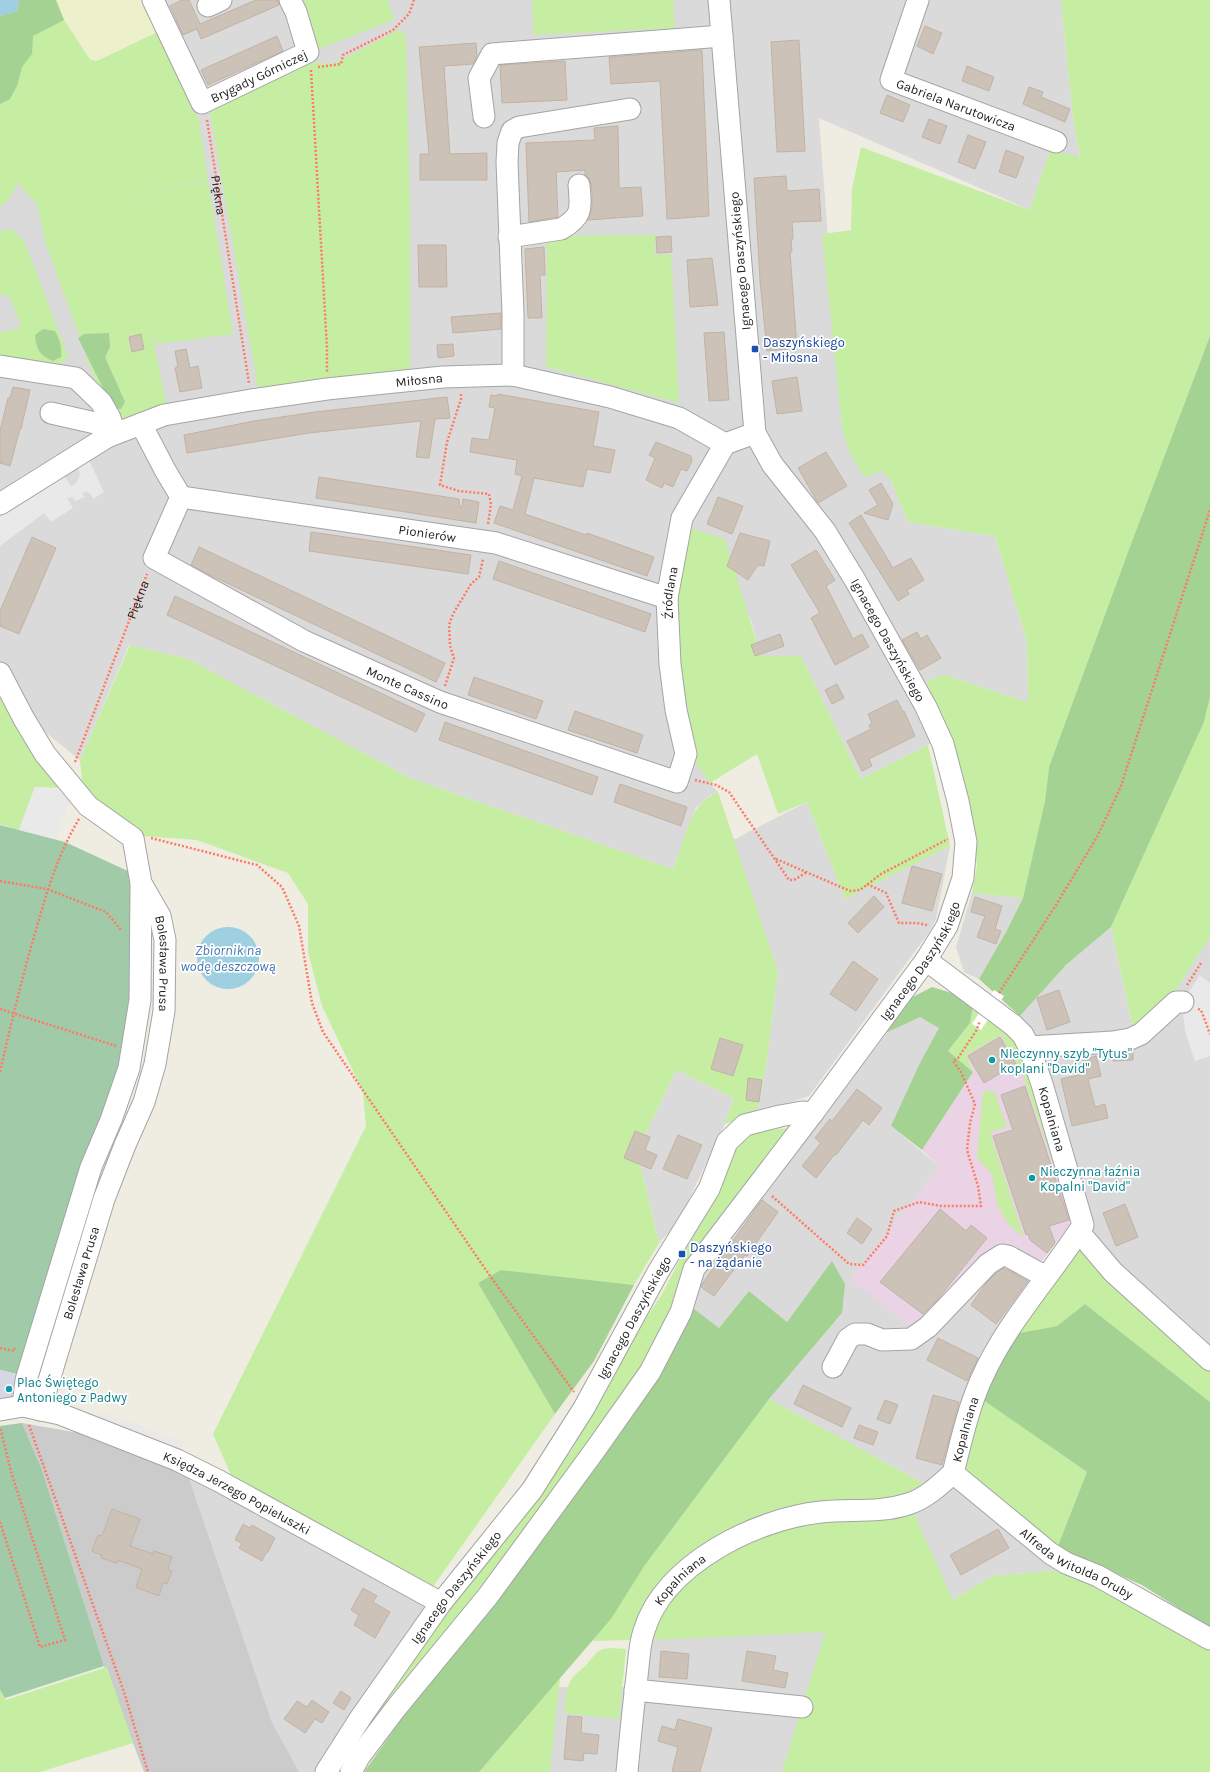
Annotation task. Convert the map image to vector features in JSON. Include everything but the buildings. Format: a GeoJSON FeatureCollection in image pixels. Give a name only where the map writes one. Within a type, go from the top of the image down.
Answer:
{"type":"FeatureCollection","features":[{"type":"Feature","properties":{"kind":"street"},"geometry":{"type":"LineString","coordinates":[[153,0],[202,103]]}},
{"type":"Feature","properties":{"kind":"street","name":"Brygady Górniczej"},"geometry":{"type":"LineString","coordinates":[[202,103],[308,52],[296,12],[290,0]]}},
{"type":"Feature","properties":{"kind":"street","name":"Ignacego Daszyńskiego"},"geometry":{"type":"LineString","coordinates":[[326,1772],[361,1717],[441,1603],[532,1490],[584,1408],[658,1272],[709,1189],[727,1142],[745,1125],[802,1112],[813,1113],[926,960],[945,929],[963,878],[966,842],[958,801],[943,744],[926,707],[825,531],[772,464],[755,433],[719,0]]}},
{"type":"Feature","properties":{"kind":"street","name":"Gabriela Narutowicza"},"geometry":{"type":"LineString","coordinates":[[918,0],[891,80],[1056,142]]}},
{"type":"Feature","properties":{"kind":"street"},"geometry":{"type":"LineString","coordinates":[[484,117],[479,78],[492,54],[722,36]]}},
{"type":"Feature","properties":{"kind":"street"},"geometry":{"type":"LineString","coordinates":[[513,375],[513,313],[507,162],[508,143],[512,131],[519,126],[630,109]]}},
{"type":"Feature","properties":{"kind":"street"},"geometry":{"type":"LineString","coordinates":[[509,237],[561,229],[568,224],[577,217],[581,205],[579,185]]}},
{"type":"Feature","properties":{"kind":"street"},"geometry":{"type":"LineString","coordinates":[[0,366],[76,378],[101,402],[110,418],[110,432]]}},
{"type":"Feature","properties":{"kind":"street","name":"Miłosna"},"geometry":{"type":"LineString","coordinates":[[110,432],[141,424],[164,415],[327,389],[458,376],[513,375],[610,397],[679,418],[725,444]]}},
{"type":"Feature","properties":{"kind":"street"},"geometry":{"type":"LineString","coordinates":[[51,413],[110,432]]}},
{"type":"Feature","properties":{"kind":"street"},"geometry":{"type":"LineString","coordinates":[[141,424],[181,497],[154,558]]}},
{"type":"Feature","properties":{"kind":"street"},"geometry":{"type":"LineString","coordinates":[[0,504],[110,432]]}},
{"type":"Feature","properties":{"kind":"street"},"geometry":{"type":"LineString","coordinates":[[725,444],[755,433]]}},
{"type":"Feature","properties":{"kind":"street","name":"Źródlana"},"geometry":{"type":"LineString","coordinates":[[678,779],[686,754],[676,710],[670,664],[667,598],[682,518],[725,444]]}},
{"type":"Feature","properties":{"kind":"street","name":"Pionierów"},"geometry":{"type":"LineString","coordinates":[[181,497],[496,543],[667,598]]}},
{"type":"Feature","properties":{"kind":"street","name":"Monte Cassino"},"geometry":{"type":"LineString","coordinates":[[154,558],[304,641],[440,702],[678,779]]}},
{"type":"Feature","properties":{"kind":"street"},"geometry":{"type":"LineString","coordinates":[[0,673],[24,719],[45,754],[88,806],[133,838]]}},
{"type":"Feature","properties":{"kind":"street","name":"Bolesława Prusa"},"geometry":{"type":"LineString","coordinates":[[31,1408],[104,1199],[144,1102],[155,1064],[164,1011],[165,940],[160,916],[148,898],[141,883],[133,838]]}},
{"type":"Feature","properties":{"kind":"street"},"geometry":{"type":"LineString","coordinates":[[0,1410],[31,1408],[26,1380],[92,1166],[111,1120],[129,1068],[140,1000],[141,883]]}},
{"type":"Feature","properties":{"kind":"street","name":"Kopalniana"},"geometry":{"type":"LineString","coordinates":[[627,1772],[635,1690],[644,1630],[661,1597],[674,1581],[694,1565],[743,1534],[772,1522],[820,1512],[877,1510],[910,1504],[934,1489],[953,1473],[981,1379],[1012,1326],[1083,1225],[1042,1084],[1029,1047],[1023,1035],[1013,1025],[926,960]]}},
{"type":"Feature","properties":{"kind":"street"},"geometry":{"type":"LineString","coordinates":[[1029,1047],[1113,1042],[1130,1039],[1141,1034],[1180,1002]]}},
{"type":"Feature","properties":{"kind":"street"},"geometry":{"type":"LineString","coordinates":[[351,1772],[359,1757],[396,1708],[488,1596],[650,1372],[681,1312],[694,1269],[813,1113]]}},
{"type":"Feature","properties":{"kind":"street"},"geometry":{"type":"LineString","coordinates":[[1079,1232],[1113,1272],[1210,1360]]}},
{"type":"Feature","properties":{"kind":"street"},"geometry":{"type":"LineString","coordinates":[[833,1367],[848,1339],[855,1334],[867,1334],[882,1340],[912,1339],[948,1307],[963,1288],[982,1272],[988,1264],[1002,1255],[1008,1256],[1046,1277]]}},
{"type":"Feature","properties":{"kind":"street","name":"Księdza Jerzego Popiełuszki"},"geometry":{"type":"LineString","coordinates":[[31,1408],[60,1414],[154,1450],[219,1480],[441,1603]]}},
{"type":"Feature","properties":{"kind":"street","name":"Alfreda Witolda Oruby"},"geometry":{"type":"LineString","coordinates":[[953,1473],[1050,1553],[1066,1563],[1098,1576],[1210,1639]]}},
{"type":"Feature","properties":{"kind":"street"},"geometry":{"type":"LineString","coordinates":[[635,1690],[802,1707]]}},
{"type":"Feature","properties":{"kind":"path"},"geometry":{"type":"LineString","coordinates":[[327,389],[328,348],[311,68],[340,64],[343,55],[393,30],[409,14],[414,0]]}},
{"type":"Feature","properties":{"kind":"path","name":"Piękna"},"geometry":{"type":"LineString","coordinates":[[202,103],[207,124],[251,400]]}},
{"type":"Feature","properties":{"kind":"path"},"geometry":{"type":"LineString","coordinates":[[440,702],[454,658],[450,646],[449,625],[453,614],[471,584],[479,577],[491,504],[489,494],[459,491],[440,485],[447,442],[461,399],[458,376]]}},
{"type":"Feature","properties":{"kind":"path"},"geometry":{"type":"LineString","coordinates":[[996,997],[1056,905],[1097,837],[1121,786],[1210,510]]}},
{"type":"Feature","properties":{"kind":"path","name":"Piękna"},"geometry":{"type":"LineString","coordinates":[[67,781],[154,558]]}},
{"type":"Feature","properties":{"kind":"path"},"geometry":{"type":"LineString","coordinates":[[678,779],[716,785],[729,792],[789,880],[794,880],[807,872]]}},
{"type":"Feature","properties":{"kind":"path"},"geometry":{"type":"LineString","coordinates":[[0,1072],[19,987],[47,889],[65,842],[88,806]]}},
{"type":"Feature","properties":{"kind":"path"},"geometry":{"type":"LineString","coordinates":[[133,838],[142,836],[257,865],[282,887],[299,926],[312,1003],[323,1032],[488,1273],[584,1408]]}},
{"type":"Feature","properties":{"kind":"path"},"geometry":{"type":"LineString","coordinates":[[776,859],[850,891],[860,890],[881,874],[936,844],[955,837]]}},
{"type":"Feature","properties":{"kind":"path"},"geometry":{"type":"LineString","coordinates":[[0,881],[47,889],[106,912],[121,928],[123,934]]}},
{"type":"Feature","properties":{"kind":"path"},"geometry":{"type":"LineString","coordinates":[[867,884],[886,894],[899,923],[917,923],[945,929]]}},
{"type":"Feature","properties":{"kind":"path"},"geometry":{"type":"LineString","coordinates":[[1201,963],[1180,1002],[1201,1010],[1210,1034]]}},
{"type":"Feature","properties":{"kind":"path"},"geometry":{"type":"LineString","coordinates":[[0,1009],[132,1052]]}},
{"type":"Feature","properties":{"kind":"path"},"geometry":{"type":"LineString","coordinates":[[759,1184],[850,1264],[863,1265],[887,1236],[894,1211],[918,1202],[941,1206],[981,1206],[978,1186],[967,1150],[970,1123],[975,1104],[961,1072],[953,1061],[958,1058],[976,1032],[981,1019]]}},
{"type":"Feature","properties":{"kind":"path"},"geometry":{"type":"LineString","coordinates":[[31,1408],[125,1695],[148,1772]]}},
{"type":"Feature","properties":{"kind":"path"},"geometry":{"type":"LineString","coordinates":[[0,1434],[1,1432],[12,1475],[65,1640],[40,1647],[0,1522]]}},
{"type":"Feature","properties":{"kind":"shaded area"},"geometry":{"type":"Polygon","coordinates":[[[0,0],[1061,0],[1073,118],[1080,158],[1050,150],[1030,210],[819,118],[842,426],[891,480],[908,522],[995,536],[1027,642],[1028,702],[944,675],[926,681],[949,734],[861,779],[801,656],[761,656],[750,617],[691,755],[718,792],[710,795],[696,808],[673,869],[412,779],[188,659],[129,645],[80,760],[0,696],[0,0]]]}},
{"type":"Feature","properties":{"kind":"shaded area"},"geometry":{"type":"Polygon","coordinates":[[[88,458],[104,492],[93,499],[90,493],[86,492],[82,493],[85,497],[75,501],[72,497],[67,498],[73,508],[51,522],[44,513],[0,546],[0,517],[64,476],[71,486],[76,483],[80,475],[79,470],[75,467],[88,458]]]}},
{"type":"Feature","properties":{"kind":"shaded area"},"geometry":{"type":"Polygon","coordinates":[[[35,787],[63,789],[71,798],[56,839],[19,830],[35,787]]]}},
{"type":"Feature","properties":{"kind":"shaded area"},"geometry":{"type":"Polygon","coordinates":[[[807,802],[845,899],[950,846],[936,919],[929,932],[809,1096],[757,1113],[766,1067],[778,971],[733,840],[807,802]]]}},
{"type":"Feature","properties":{"kind":"shaded area"},"geometry":{"type":"Polygon","coordinates":[[[972,893],[1023,898],[1006,932],[979,979],[964,972],[956,947],[972,893]]]}},
{"type":"Feature","properties":{"kind":"shaded area"},"geometry":{"type":"Polygon","coordinates":[[[1111,927],[1133,1029],[1171,998],[1210,937],[1210,1352],[1117,1270],[1093,1231],[1037,1036],[1020,1016],[1066,965],[1111,927]]]}},
{"type":"Feature","properties":{"kind":"shaded area"},"geometry":{"type":"Polygon","coordinates":[[[1200,975],[1210,983],[1210,1056],[1195,1061],[1185,1031],[1183,1011],[1187,995],[1200,975]]]}},
{"type":"Feature","properties":{"kind":"shaded area"},"geometry":{"type":"Polygon","coordinates":[[[910,1003],[959,1026],[891,1126],[940,1167],[850,1279],[1000,1245],[1037,1267],[972,1383],[956,1472],[1061,1570],[992,1576],[953,1600],[826,1632],[782,1772],[533,1772],[548,1687],[635,1687],[670,1585],[923,1483],[769,1399],[842,1313],[832,1262],[787,1322],[749,1291],[719,1328],[693,1308],[696,1284],[910,1003]]]}},
{"type":"Feature","properties":{"kind":"shaded area"},"geometry":{"type":"Polygon","coordinates":[[[1005,1032],[1026,1074],[1074,1220],[1037,1267],[1000,1246],[913,1329],[850,1279],[940,1167],[922,1150],[973,1072],[965,1055],[1005,1032]]]}},
{"type":"Feature","properties":{"kind":"shaded area"},"geometry":{"type":"Polygon","coordinates":[[[676,1070],[734,1098],[725,1124],[678,1222],[659,1243],[637,1152],[676,1070]]]}},
{"type":"Feature","properties":{"kind":"shaded area","name":"Plac Świętego Antoniego z Padwy"},"geometry":{"type":"Polygon","coordinates":[[[0,1370],[21,1375],[17,1402],[0,1406],[0,1370]]]}},
{"type":"Feature","properties":{"kind":"shaded area"},"geometry":{"type":"Polygon","coordinates":[[[102,1412],[185,1442],[177,1460],[96,1429],[102,1412]]]}},
{"type":"Feature","properties":{"kind":"shaded area"},"geometry":{"type":"Polygon","coordinates":[[[22,1423],[79,1433],[187,1473],[272,1723],[299,1772],[144,1772],[104,1666],[42,1470],[22,1423]]]}},
{"type":"Feature","properties":{"kind":"shaded area"},"geometry":{"type":"Polygon","coordinates":[[[183,1477],[208,1483],[440,1605],[317,1772],[145,1772],[183,1477]]]}},
{"type":"Feature","properties":{"kind":"green space"},"geometry":{"type":"Polygon","coordinates":[[[19,0],[56,0],[64,20],[33,36],[32,54],[22,67],[17,86],[10,99],[0,104],[0,16],[17,11],[19,0]]]}},
{"type":"Feature","properties":{"kind":"green space"},"geometry":{"type":"Polygon","coordinates":[[[55,0],[145,0],[160,31],[97,62],[90,60],[64,20],[55,0]]]}},
{"type":"Feature","properties":{"kind":"green space"},"geometry":{"type":"Polygon","coordinates":[[[295,0],[388,0],[394,20],[316,50],[295,0]]]}},
{"type":"Feature","properties":{"kind":"green space"},"geometry":{"type":"Polygon","coordinates":[[[532,0],[673,0],[675,28],[534,35],[532,0]]]}},
{"type":"Feature","properties":{"kind":"green space"},"geometry":{"type":"Polygon","coordinates":[[[1061,0],[1210,0],[1210,336],[1128,552],[1049,767],[1045,801],[1023,898],[972,893],[977,866],[972,818],[949,735],[926,681],[944,675],[1028,702],[1027,642],[995,536],[908,522],[891,480],[882,471],[864,477],[848,449],[842,426],[822,234],[851,230],[852,189],[861,147],[1030,210],[1050,150],[1080,157],[1073,118],[1061,0]]]}},
{"type":"Feature","properties":{"kind":"green space"},"geometry":{"type":"Polygon","coordinates":[[[64,20],[90,60],[97,61],[160,31],[199,120],[208,180],[126,197],[208,181],[233,334],[155,344],[149,322],[167,405],[120,418],[105,398],[85,358],[87,356],[113,408],[121,409],[125,402],[105,357],[110,347],[110,333],[79,335],[46,245],[37,204],[18,183],[6,203],[0,206],[0,104],[10,99],[17,86],[22,67],[32,54],[33,36],[64,20]],[[141,334],[128,336],[131,352],[145,349],[141,334]]]}},
{"type":"Feature","properties":{"kind":"green space"},"geometry":{"type":"Polygon","coordinates":[[[400,29],[406,36],[410,214],[410,377],[259,394],[210,112],[310,62],[333,64],[400,29]]]}},
{"type":"Feature","properties":{"kind":"green space"},"geometry":{"type":"Polygon","coordinates":[[[11,229],[24,240],[68,356],[59,365],[0,357],[0,333],[22,327],[9,296],[0,294],[0,231],[11,229]]]}},
{"type":"Feature","properties":{"kind":"green space"},"geometry":{"type":"Polygon","coordinates":[[[655,235],[655,255],[671,254],[679,403],[546,367],[547,236],[655,235]]]}},
{"type":"Feature","properties":{"kind":"green space"},"geometry":{"type":"Polygon","coordinates":[[[43,329],[55,331],[59,341],[61,357],[53,361],[42,354],[36,344],[35,335],[43,329]]]}},
{"type":"Feature","properties":{"kind":"green space"},"geometry":{"type":"Polygon","coordinates":[[[109,333],[110,347],[105,357],[125,402],[121,409],[113,408],[78,338],[84,334],[109,333]]]}},
{"type":"Feature","properties":{"kind":"green space"},"geometry":{"type":"Polygon","coordinates":[[[1210,336],[1210,697],[1204,722],[1111,927],[1066,965],[1020,1016],[979,979],[1006,932],[1023,898],[1045,801],[1049,767],[1128,552],[1210,336]]]}},
{"type":"Feature","properties":{"kind":"green space"},"geometry":{"type":"Polygon","coordinates":[[[684,526],[725,539],[761,656],[801,656],[861,779],[928,745],[950,846],[845,899],[807,802],[778,814],[757,754],[710,783],[691,755],[668,615],[684,526]]]}},
{"type":"Feature","properties":{"kind":"green space"},"geometry":{"type":"Polygon","coordinates":[[[130,645],[188,659],[412,779],[673,869],[694,814],[708,797],[718,792],[778,971],[766,1067],[757,1113],[725,1124],[734,1098],[676,1070],[637,1152],[659,1243],[634,1285],[501,1270],[478,1283],[555,1414],[430,1591],[235,1484],[213,1434],[366,1126],[363,1092],[322,1006],[308,952],[308,904],[288,873],[197,840],[143,836],[95,803],[82,782],[80,760],[130,645]]]}},
{"type":"Feature","properties":{"kind":"green space"},"geometry":{"type":"Polygon","coordinates":[[[0,688],[63,788],[35,787],[19,830],[0,824],[0,688]]]}},
{"type":"Feature","properties":{"kind":"green space"},"geometry":{"type":"Polygon","coordinates":[[[1210,697],[1210,937],[1171,998],[1133,1029],[1111,927],[1204,722],[1210,697]]]}},
{"type":"Feature","properties":{"kind":"green space"},"geometry":{"type":"Polygon","coordinates":[[[0,825],[65,842],[130,872],[134,948],[127,1039],[21,1375],[0,1370],[0,825]]]}},
{"type":"Feature","properties":{"kind":"green space"},"geometry":{"type":"Polygon","coordinates":[[[932,987],[974,1000],[970,1023],[948,1051],[973,1072],[922,1150],[891,1126],[920,1063],[939,1028],[920,1017],[877,1037],[907,1000],[932,987]]]}},
{"type":"Feature","properties":{"kind":"green space"},"geometry":{"type":"Polygon","coordinates":[[[974,1000],[1020,1047],[1072,1218],[1022,1073],[1001,1035],[966,1055],[973,1072],[948,1051],[970,1023],[974,1000]]]}},
{"type":"Feature","properties":{"kind":"green space"},"geometry":{"type":"Polygon","coordinates":[[[983,1091],[994,1091],[1007,1126],[990,1133],[1024,1237],[1008,1224],[997,1204],[992,1174],[977,1158],[983,1091]]]}},
{"type":"Feature","properties":{"kind":"green space"},"geometry":{"type":"Polygon","coordinates":[[[790,1128],[696,1249],[674,1301],[666,1329],[585,1456],[349,1756],[393,1686],[483,1562],[572,1450],[634,1335],[661,1296],[708,1206],[739,1139],[760,1131],[790,1128]]]}},
{"type":"Feature","properties":{"kind":"green space"},"geometry":{"type":"Polygon","coordinates":[[[1081,1248],[1210,1367],[1210,1402],[1085,1304],[1057,1326],[1014,1334],[1081,1248]]]}},
{"type":"Feature","properties":{"kind":"green space"},"geometry":{"type":"Polygon","coordinates":[[[832,1261],[845,1284],[842,1313],[769,1399],[645,1565],[611,1619],[479,1772],[364,1772],[693,1308],[719,1328],[749,1291],[787,1322],[832,1261]]]}},
{"type":"Feature","properties":{"kind":"green space"},"geometry":{"type":"Polygon","coordinates":[[[501,1270],[634,1285],[594,1361],[555,1414],[478,1283],[501,1270]]]}},
{"type":"Feature","properties":{"kind":"green space"},"geometry":{"type":"Polygon","coordinates":[[[1085,1304],[1210,1402],[1210,1628],[1142,1585],[1057,1548],[1087,1472],[983,1400],[1014,1334],[1057,1326],[1085,1304]]]}},
{"type":"Feature","properties":{"kind":"green space"},"geometry":{"type":"Polygon","coordinates":[[[769,1399],[923,1483],[903,1496],[789,1510],[645,1606],[630,1640],[592,1641],[611,1619],[645,1565],[769,1399]]]}},
{"type":"Feature","properties":{"kind":"green space"},"geometry":{"type":"Polygon","coordinates":[[[983,1400],[1087,1472],[1057,1548],[965,1468],[983,1400]]]}},
{"type":"Feature","properties":{"kind":"green space"},"geometry":{"type":"Polygon","coordinates":[[[22,1423],[42,1470],[104,1666],[5,1698],[0,1690],[0,1426],[22,1423]]]}},
{"type":"Feature","properties":{"kind":"green space"},"geometry":{"type":"Polygon","coordinates":[[[913,1512],[953,1600],[992,1576],[1061,1570],[1117,1596],[1210,1645],[1210,1772],[782,1772],[825,1632],[654,1640],[658,1620],[674,1592],[712,1563],[757,1536],[804,1524],[913,1512]]]}},
{"type":"Feature","properties":{"kind":"green space"},"geometry":{"type":"Polygon","coordinates":[[[603,1649],[626,1649],[619,1719],[564,1713],[567,1688],[572,1678],[597,1652],[603,1649]]]}},
{"type":"Feature","properties":{"kind":"green space"},"geometry":{"type":"Polygon","coordinates":[[[107,1667],[133,1743],[40,1772],[0,1772],[0,1690],[6,1700],[107,1667]]]}},
{"type":"Feature","properties":{"kind":"green space"},"geometry":{"type":"Polygon","coordinates":[[[560,1677],[550,1772],[479,1772],[560,1677]]]}},
{"type":"Feature","properties":{"kind":"water"},"geometry":{"type":"Polygon","coordinates":[[[0,0],[19,0],[17,11],[0,16],[0,0]]]}},
{"type":"Feature","properties":{"kind":"water","name":"Zbiornik na wodę deszczową"},"geometry":{"type":"Polygon","coordinates":[[[228,927],[240,929],[250,936],[257,946],[259,958],[257,970],[250,980],[240,987],[228,989],[216,987],[206,980],[199,970],[197,958],[199,946],[206,936],[216,929],[228,927]]]}},
{"type":"Feature","properties":{"kind":"pier"},"geometry":{"type":"Polygon","coordinates":[[[994,990],[1004,996],[981,1030],[972,1024],[994,990]]]}},
{"type":"Feature","properties":{"kind":"place","name":"Daszyńskiego - Miłosna"},"geometry":{"type":"Point","coordinates":[755,349]}},
{"type":"Feature","properties":{"kind":"place","name":"NIeczynny szyb \"Tytus\" koplani \"David\""},"geometry":{"type":"Point","coordinates":[992,1060]}},
{"type":"Feature","properties":{"kind":"place","name":"Nieczynna łaźnia Kopalni \"David\""},"geometry":{"type":"Point","coordinates":[1032,1178]}},
{"type":"Feature","properties":{"kind":"place","name":"Daszyńskiego - na żądanie"},"geometry":{"type":"Point","coordinates":[682,1254]}},
{"type":"Feature","properties":{"kind":"place","name":"Plac Świętego Antoniego z Padwy"},"geometry":{"type":"Point","coordinates":[9,1389]}}]}
